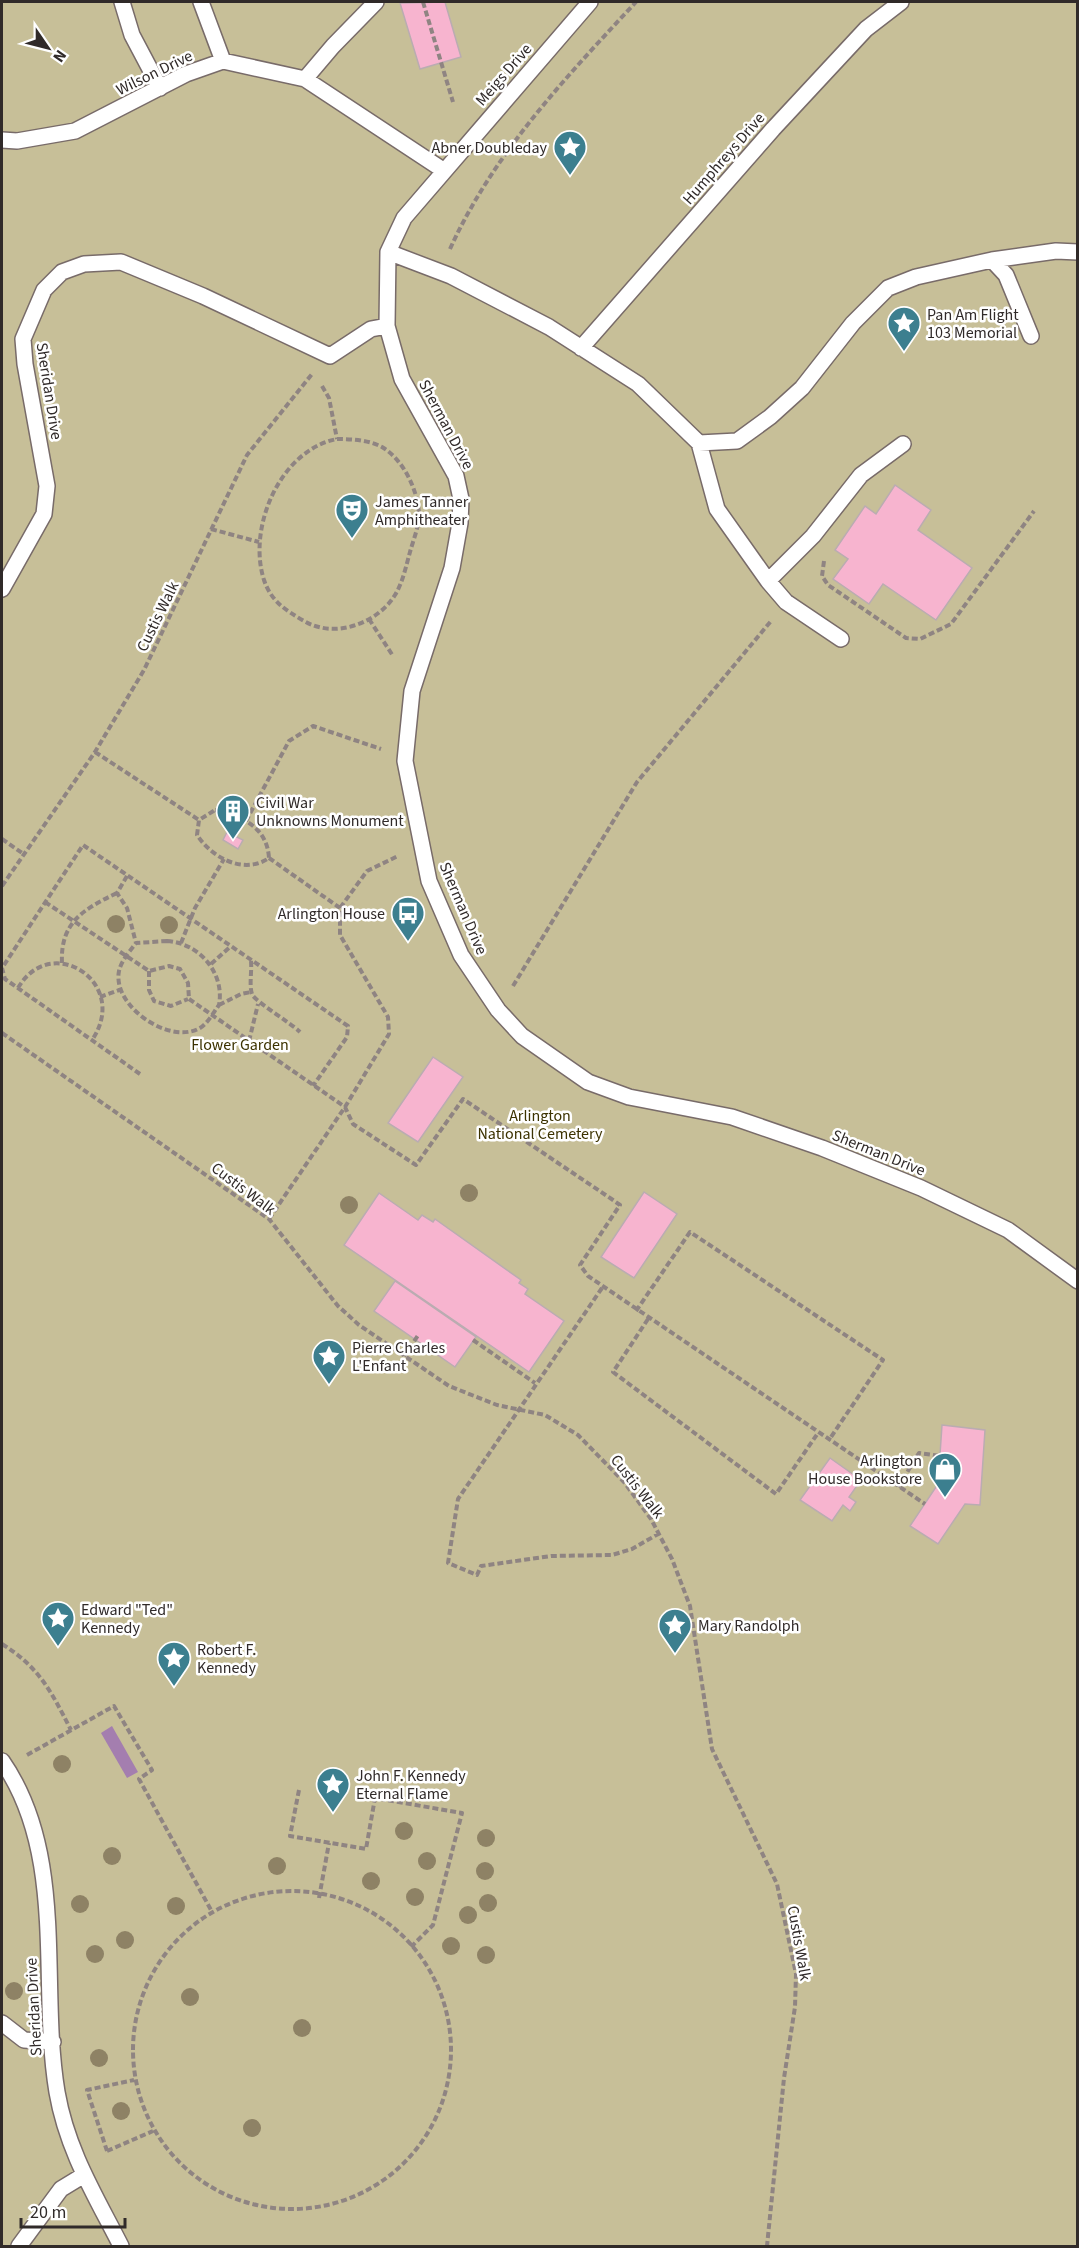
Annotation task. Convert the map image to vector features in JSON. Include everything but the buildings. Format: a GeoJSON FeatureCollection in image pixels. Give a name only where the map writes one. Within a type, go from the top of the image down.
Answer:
{"type":"FeatureCollection","features":[{"type":"Feature","properties":{"kind":"lane"},"geometry":{"type":"LineString","coordinates":[[122,2],[132,35],[160,88]]}},
{"type":"Feature","properties":{"kind":"lane"},"geometry":{"type":"LineString","coordinates":[[201,2],[223,61],[305,79],[443,170]]}},
{"type":"Feature","properties":{"kind":"lane"},"geometry":{"type":"LineString","coordinates":[[305,79],[376,2]]}},
{"type":"Feature","properties":{"kind":"lane","name":"Meigs Drive"},"geometry":{"type":"LineString","coordinates":[[443,170],[590,2]]}},
{"type":"Feature","properties":{"kind":"lane","name":"Humphreys Drive"},"geometry":{"type":"LineString","coordinates":[[581,348],[773,129],[867,29],[901,2]]}},
{"type":"Feature","properties":{"kind":"lane","name":"Wilson Drive"},"geometry":{"type":"LineString","coordinates":[[2,140],[17,141],[75,131],[186,74],[223,61]]}},
{"type":"Feature","properties":{"kind":"lane","name":"Sherman Drive"},"geometry":{"type":"LineString","coordinates":[[443,170],[404,218],[388,252],[387,326],[402,379],[456,476],[461,499],[460,523],[452,568],[412,692],[405,761],[429,882],[461,956],[498,1010],[522,1036],[588,1082],[629,1096],[732,1117],[822,1148],[921,1188],[1008,1230],[1077,1281]]}},
{"type":"Feature","properties":{"kind":"lane"},"geometry":{"type":"LineString","coordinates":[[699,443],[737,441],[770,417],[802,388],[852,323],[888,288],[916,277],[992,260],[1056,251],[1077,252]]}},
{"type":"Feature","properties":{"kind":"lane"},"geometry":{"type":"LineString","coordinates":[[388,252],[440,272],[549,327],[638,384],[699,443],[717,509],[768,581],[786,602],[841,639]]}},
{"type":"Feature","properties":{"kind":"lane"},"geometry":{"type":"LineString","coordinates":[[992,260],[1006,275],[1031,336]]}},
{"type":"Feature","properties":{"kind":"lane","name":"Sheridan Drive"},"geometry":{"type":"LineString","coordinates":[[2,590],[44,513],[46,476],[25,364],[23,339],[44,290],[62,272],[84,264],[122,262],[203,296],[330,356]]}},
{"type":"Feature","properties":{"kind":"lane"},"geometry":{"type":"LineString","coordinates":[[330,356],[372,329],[387,326]]}},
{"type":"Feature","properties":{"kind":"lane"},"geometry":{"type":"LineString","coordinates":[[768,581],[813,536],[861,475],[903,444]]}},
{"type":"Feature","properties":{"kind":"lane","name":"Sheridan Drive"},"geometry":{"type":"LineString","coordinates":[[2,1761],[23,1797],[37,1836],[58,2095],[70,2145],[121,2247]]}},
{"type":"Feature","properties":{"kind":"lane"},"geometry":{"type":"LineString","coordinates":[[2,2023],[24,2040],[53,2042]]}},
{"type":"Feature","properties":{"kind":"lane"},"geometry":{"type":"LineString","coordinates":[[19,2247],[61,2189],[84,2175]]}},
{"type":"Feature","properties":{"kind":"path"},"geometry":{"type":"LineString","coordinates":[[423,2],[453,102]]}},
{"type":"Feature","properties":{"kind":"path"},"geometry":{"type":"LineString","coordinates":[[440,272],[465,217],[500,162],[567,75],[636,2]]}},
{"type":"Feature","properties":{"kind":"path","name":"Custis Walk"},"geometry":{"type":"LineString","coordinates":[[2,886],[95,752],[144,670],[247,455],[308,378],[330,356]]}},
{"type":"Feature","properties":{"kind":"path"},"geometry":{"type":"LineString","coordinates":[[322,386],[329,398],[337,439]]}},
{"type":"Feature","properties":{"kind":"path"},"geometry":{"type":"LineString","coordinates":[[358,440],[382,447],[397,461],[409,478],[417,496],[418,526],[399,587],[387,606],[369,619],[350,626],[330,630],[310,624],[285,610],[269,595],[260,570],[259,542],[273,493],[288,471],[309,451],[324,441],[358,440]]}},
{"type":"Feature","properties":{"kind":"path"},"geometry":{"type":"LineString","coordinates":[[824,558],[822,576],[828,585],[906,638],[920,639],[951,624],[1034,511]]}},
{"type":"Feature","properties":{"kind":"path"},"geometry":{"type":"LineString","coordinates":[[211,530],[259,542]]}},
{"type":"Feature","properties":{"kind":"path"},"geometry":{"type":"LineString","coordinates":[[498,1010],[637,782],[786,602]]}},
{"type":"Feature","properties":{"kind":"path"},"geometry":{"type":"LineString","coordinates":[[369,619],[393,656]]}},
{"type":"Feature","properties":{"kind":"path"},"geometry":{"type":"LineString","coordinates":[[246,821],[288,741],[313,726],[371,744],[405,761]]}},
{"type":"Feature","properties":{"kind":"path"},"geometry":{"type":"LineString","coordinates":[[95,752],[199,820]]}},
{"type":"Feature","properties":{"kind":"path"},"geometry":{"type":"LineString","coordinates":[[199,820],[215,810],[246,821],[264,835],[269,858],[340,908]]}},
{"type":"Feature","properties":{"kind":"path"},"geometry":{"type":"LineString","coordinates":[[199,820],[197,835],[203,844],[224,859],[250,866],[269,858]]}},
{"type":"Feature","properties":{"kind":"path"},"geometry":{"type":"LineString","coordinates":[[2,839],[25,855]]}},
{"type":"Feature","properties":{"kind":"path"},"geometry":{"type":"LineString","coordinates":[[140,1074],[5,979],[2,968],[83,845],[348,1026],[347,1037],[313,1086]]}},
{"type":"Feature","properties":{"kind":"path"},"geometry":{"type":"LineString","coordinates":[[268,1219],[345,1107],[386,1041],[390,1027],[384,1008],[340,935],[340,908],[367,871],[421,847]]}},
{"type":"Feature","properties":{"kind":"path"},"geometry":{"type":"LineString","coordinates":[[181,943],[190,918],[224,859]]}},
{"type":"Feature","properties":{"kind":"path"},"geometry":{"type":"LineString","coordinates":[[62,963],[63,949],[73,921],[91,905],[117,893],[127,876]]}},
{"type":"Feature","properties":{"kind":"path"},"geometry":{"type":"LineString","coordinates":[[117,893],[127,908],[136,943]]}},
{"type":"Feature","properties":{"kind":"path"},"geometry":{"type":"LineString","coordinates":[[45,902],[149,971],[171,966],[180,969],[188,982],[189,999],[345,1107],[353,1124],[416,1165],[463,1099],[613,1200],[620,1205],[580,1265],[602,1288],[925,1504]]}},
{"type":"Feature","properties":{"kind":"path"},"geometry":{"type":"LineString","coordinates":[[219,1005],[218,986],[211,964],[181,943],[167,941],[136,943],[126,956],[119,974],[122,989],[140,1014],[167,1029],[192,1032],[201,1028],[219,1005],[241,994],[251,992]]}},
{"type":"Feature","properties":{"kind":"path"},"geometry":{"type":"LineString","coordinates":[[211,964],[231,946]]}},
{"type":"Feature","properties":{"kind":"path"},"geometry":{"type":"LineString","coordinates":[[251,960],[251,992],[258,1004],[274,1010],[300,1032]]}},
{"type":"Feature","properties":{"kind":"path"},"geometry":{"type":"LineString","coordinates":[[18,988],[34,972],[62,963],[74,965],[88,973],[95,982],[100,998],[101,1016],[92,1040]]}},
{"type":"Feature","properties":{"kind":"path"},"geometry":{"type":"LineString","coordinates":[[149,971],[148,990],[154,1001],[171,1006],[189,999]]}},
{"type":"Feature","properties":{"kind":"path"},"geometry":{"type":"LineString","coordinates":[[100,998],[122,989]]}},
{"type":"Feature","properties":{"kind":"path"},"geometry":{"type":"LineString","coordinates":[[249,1041],[258,1004]]}},
{"type":"Feature","properties":{"kind":"path","name":"Custis Walk"},"geometry":{"type":"LineString","coordinates":[[2,1034],[268,1219],[338,1306],[359,1325],[449,1386],[497,1405],[545,1415],[588,1444],[635,1495],[660,1533],[690,1606],[712,1749],[777,1884],[796,1974],[795,2007],[784,2078],[767,2247]]}},
{"type":"Feature","properties":{"kind":"path"},"geometry":{"type":"LineString","coordinates":[[636,1311],[690,1232],[883,1360],[829,1440]]}},
{"type":"Feature","properties":{"kind":"path"},"geometry":{"type":"LineString","coordinates":[[602,1288],[458,1499],[448,1563],[477,1575],[481,1566],[494,1562],[551,1556],[612,1555],[632,1549],[660,1533]]}},
{"type":"Feature","properties":{"kind":"path"},"geometry":{"type":"LineString","coordinates":[[648,1319],[613,1372],[776,1494],[818,1434]]}},
{"type":"Feature","properties":{"kind":"path"},"geometry":{"type":"LineString","coordinates":[[404,1356],[419,1334]]}},
{"type":"Feature","properties":{"kind":"path"},"geometry":{"type":"LineString","coordinates":[[473,1340],[535,1383]]}},
{"type":"Feature","properties":{"kind":"path"},"geometry":{"type":"LineString","coordinates":[[898,1486],[919,1453],[940,1456]]}},
{"type":"Feature","properties":{"kind":"path"},"geometry":{"type":"LineString","coordinates":[[2,1644],[22,1657],[39,1674],[70,1730]]}},
{"type":"Feature","properties":{"kind":"path"},"geometry":{"type":"LineString","coordinates":[[30,1754],[114,1706],[152,1770],[139,1779],[211,1910]]}},
{"type":"Feature","properties":{"kind":"path"},"geometry":{"type":"LineString","coordinates":[[299,1790],[290,1836],[366,1849],[375,1798],[462,1813],[433,1925],[411,1947]]}},
{"type":"Feature","properties":{"kind":"path"},"geometry":{"type":"LineString","coordinates":[[319,1898],[328,1843]]}},
{"type":"Feature","properties":{"kind":"path"},"geometry":{"type":"LineString","coordinates":[[267,1892],[319,1898],[345,1901],[372,1912],[411,1947],[427,1965],[444,2005],[450,2033],[451,2072],[444,2101],[429,2130],[409,2157],[383,2180],[362,2192],[325,2206],[300,2209],[263,2207],[228,2195],[198,2177],[167,2150],[153,2131],[134,2080],[134,2034],[148,1984],[171,1948],[211,1910],[245,1896],[267,1892]]}},
{"type":"Feature","properties":{"kind":"path"},"geometry":{"type":"LineString","coordinates":[[107,2151],[87,2090],[134,2080]]}},
{"type":"Feature","properties":{"kind":"path"},"geometry":{"type":"LineString","coordinates":[[99,2155],[153,2131]]}},
{"type":"Feature","properties":{"kind":"green space","name":"Arlington National Cemetery"},"geometry":{"type":"Polygon","coordinates":[[[2,2],[1077,2],[1077,2246],[2,2246],[2,2]]]}},
{"type":"Feature","properties":{"kind":"shaded area"},"geometry":{"type":"Polygon","coordinates":[[[112,1726],[138,1772],[127,1778],[101,1733],[112,1726]]]}},
{"type":"Feature","properties":{"kind":"place","name":"Abner Doubleday"},"geometry":{"type":"Point","coordinates":[570,176]}},
{"type":"Feature","properties":{"kind":"place","name":"Pan Am Flight 103 Memorial"},"geometry":{"type":"Point","coordinates":[904,352]}},
{"type":"Feature","properties":{"kind":"place","name":"James Tanner Amphitheater"},"geometry":{"type":"Point","coordinates":[352,539]}},
{"type":"Feature","properties":{"kind":"place","name":"Civil War Unknowns Monument"},"geometry":{"type":"Point","coordinates":[233,840]}},
{"type":"Feature","properties":{"kind":"place","name":"Arlington House"},"geometry":{"type":"Point","coordinates":[408,942]}},
{"type":"Feature","properties":{"kind":"place","name":"Pierre Charles L'Enfant"},"geometry":{"type":"Point","coordinates":[329,1385]}},
{"type":"Feature","properties":{"kind":"place","name":"Arlington House Bookstore"},"geometry":{"type":"Point","coordinates":[945,1498]}},
{"type":"Feature","properties":{"kind":"place","name":"Edward \"Ted\" Kennedy"},"geometry":{"type":"Point","coordinates":[58,1647]}},
{"type":"Feature","properties":{"kind":"place","name":"Mary Randolph"},"geometry":{"type":"Point","coordinates":[675,1654]}},
{"type":"Feature","properties":{"kind":"place","name":"Robert F. Kennedy"},"geometry":{"type":"Point","coordinates":[174,1687]}},
{"type":"Feature","properties":{"kind":"place","name":"John F. Kennedy Eternal Flame"},"geometry":{"type":"Point","coordinates":[333,1813]}},
{"type":"Feature","properties":{"kind":"park label","name":"Flower Garden"},"geometry":{"type":"Point","coordinates":[240,1044]}}]}
